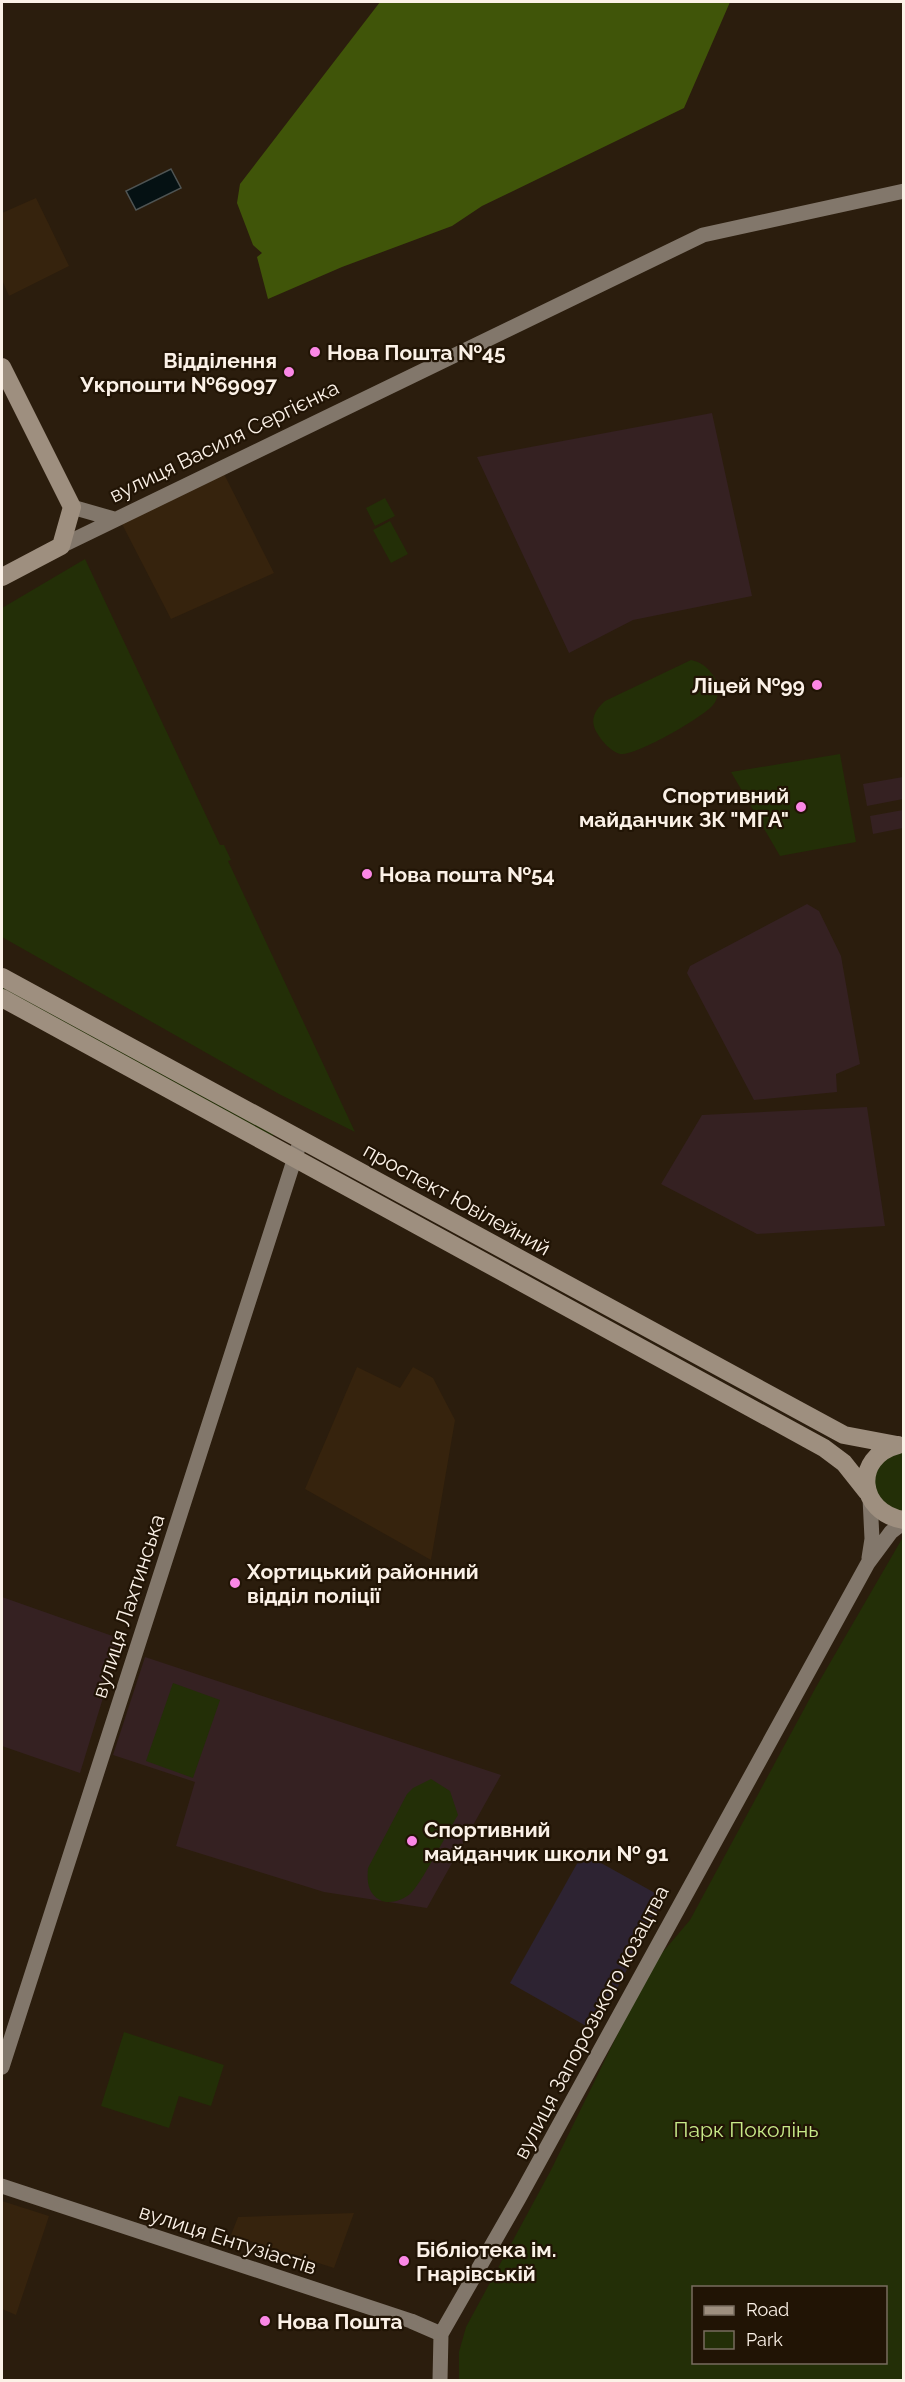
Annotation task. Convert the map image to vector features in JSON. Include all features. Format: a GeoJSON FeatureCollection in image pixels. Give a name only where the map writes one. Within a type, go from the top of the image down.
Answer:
{"type":"FeatureCollection","features":[{"type":"Feature","properties":{"kind":"main road"},"geometry":{"type":"LineString","coordinates":[[2,367],[72,507],[61,546]]}},
{"type":"Feature","properties":{"kind":"main road","name":"вулиця Василя Сергієнка"},"geometry":{"type":"LineString","coordinates":[[2,577],[61,546]]}},
{"type":"Feature","properties":{"kind":"main road","name":"проспект Ювілейний"},"geometry":{"type":"LineString","coordinates":[[2,977],[843,1435],[900,1445]]}},
{"type":"Feature","properties":{"kind":"main road","name":"проспект Ювілейний"},"geometry":{"type":"LineString","coordinates":[[2,998],[824,1448],[844,1463],[878,1510],[891,1518],[903,1521]]}},
{"type":"Feature","properties":{"kind":"main road"},"geometry":{"type":"LineString","coordinates":[[868,1495],[866,1479],[875,1457],[900,1445]]}},
{"type":"Feature","properties":{"kind":"street","name":"вулиця Василя Сергієнка"},"geometry":{"type":"LineString","coordinates":[[61,546],[703,235],[903,191]]}},
{"type":"Feature","properties":{"kind":"street"},"geometry":{"type":"LineString","coordinates":[[72,507],[114,519]]}},
{"type":"Feature","properties":{"kind":"street","name":"вулиця Лахтинська"},"geometry":{"type":"LineString","coordinates":[[2,2067],[301,1140]]}},
{"type":"Feature","properties":{"kind":"street","name":"вулиця Запорозького козацтва"},"geometry":{"type":"LineString","coordinates":[[868,1495],[872,1539],[868,1563]]}},
{"type":"Feature","properties":{"kind":"street","name":"вулиця Запорозького козацтва"},"geometry":{"type":"LineString","coordinates":[[440,2380],[441,2334],[519,2198],[868,1563],[891,1532],[903,1521]]}},
{"type":"Feature","properties":{"kind":"street","name":"вулиця Ентузіастів"},"geometry":{"type":"LineString","coordinates":[[2,2186],[411,2320],[441,2334]]}},
{"type":"Feature","properties":{"kind":"shaded area"},"geometry":{"type":"Polygon","coordinates":[[[171,169],[181,188],[136,210],[126,191],[171,169]]]}},
{"type":"Feature","properties":{"kind":"shaded area"},"geometry":{"type":"Polygon","coordinates":[[[36,198],[69,266],[9,296],[2,280],[2,213],[36,198]]]}},
{"type":"Feature","properties":{"kind":"shaded area"},"geometry":{"type":"Polygon","coordinates":[[[712,413],[752,596],[633,620],[569,653],[477,457],[712,413]]]}},
{"type":"Feature","properties":{"kind":"shaded area"},"geometry":{"type":"Polygon","coordinates":[[[224,474],[274,573],[171,619],[122,524],[224,474]]]}},
{"type":"Feature","properties":{"kind":"shaded area"},"geometry":{"type":"Polygon","coordinates":[[[903,777],[903,799],[867,806],[863,784],[903,777]]]}},
{"type":"Feature","properties":{"kind":"shaded area"},"geometry":{"type":"Polygon","coordinates":[[[903,810],[903,828],[873,834],[870,816],[903,810]]]}},
{"type":"Feature","properties":{"kind":"shaded area"},"geometry":{"type":"Polygon","coordinates":[[[807,904],[819,911],[841,956],[860,1064],[836,1074],[837,1092],[754,1100],[687,973],[690,966],[807,904]]]}},
{"type":"Feature","properties":{"kind":"shaded area"},"geometry":{"type":"Polygon","coordinates":[[[867,1107],[885,1226],[757,1234],[661,1184],[702,1115],[867,1107]]]}},
{"type":"Feature","properties":{"kind":"shaded area"},"geometry":{"type":"Polygon","coordinates":[[[357,1367],[400,1388],[413,1367],[433,1378],[455,1420],[431,1560],[305,1489],[357,1367]]]}},
{"type":"Feature","properties":{"kind":"shaded area"},"geometry":{"type":"Polygon","coordinates":[[[2,1597],[121,1639],[80,1773],[2,1746],[2,1597]]]}},
{"type":"Feature","properties":{"kind":"shaded area"},"geometry":{"type":"Polygon","coordinates":[[[145,1657],[501,1775],[427,1908],[324,1892],[176,1846],[195,1782],[113,1755],[145,1657]]]}},
{"type":"Feature","properties":{"kind":"shaded area"},"geometry":{"type":"Polygon","coordinates":[[[583,1853],[664,1898],[595,2031],[510,1983],[583,1853]]]}},
{"type":"Feature","properties":{"kind":"shaded area"},"geometry":{"type":"Polygon","coordinates":[[[2,2201],[49,2216],[16,2315],[2,2309],[2,2201]]]}},
{"type":"Feature","properties":{"kind":"shaded area"},"geometry":{"type":"Polygon","coordinates":[[[354,2213],[334,2268],[231,2235],[238,2217],[354,2213]]]}},
{"type":"Feature","properties":{"kind":"green space"},"geometry":{"type":"Polygon","coordinates":[[[380,2],[730,2],[684,108],[482,206],[452,226],[342,267],[268,299],[257,257],[262,253],[253,245],[237,203],[240,184],[380,2]]]}},
{"type":"Feature","properties":{"kind":"green space"},"geometry":{"type":"Polygon","coordinates":[[[385,498],[395,516],[375,526],[366,508],[385,498]]]}},
{"type":"Feature","properties":{"kind":"green space"},"geometry":{"type":"Polygon","coordinates":[[[390,521],[408,554],[391,563],[373,530],[390,521]]]}},
{"type":"Feature","properties":{"kind":"green space"},"geometry":{"type":"Polygon","coordinates":[[[85,559],[220,845],[224,845],[231,860],[228,861],[355,1132],[279,1094],[2,937],[2,608],[85,559]]]}},
{"type":"Feature","properties":{"kind":"green space"},"geometry":{"type":"Polygon","coordinates":[[[691,660],[704,665],[715,678],[718,694],[713,705],[683,727],[654,743],[628,753],[620,754],[613,751],[601,739],[593,724],[594,716],[601,704],[691,660]]]}},
{"type":"Feature","properties":{"kind":"green space","name":"Спортивний майданчик ЗК \"МГА\""},"geometry":{"type":"Polygon","coordinates":[[[840,754],[856,842],[780,856],[731,772],[840,754]]]}},
{"type":"Feature","properties":{"kind":"green space"},"geometry":{"type":"Polygon","coordinates":[[[2,984],[274,1133],[272,1138],[2,989],[2,984]]]}},
{"type":"Feature","properties":{"kind":"green space"},"geometry":{"type":"Polygon","coordinates":[[[903,1449],[903,1516],[877,1502],[875,1474],[876,1468],[884,1459],[903,1449]]]}},
{"type":"Feature","properties":{"kind":"green space","name":"Парк Поколінь"},"geometry":{"type":"Polygon","coordinates":[[[903,1537],[903,2380],[459,2380],[459,2352],[466,2327],[551,2170],[651,1966],[690,1920],[816,1687],[903,1537]]]}},
{"type":"Feature","properties":{"kind":"green space"},"geometry":{"type":"Polygon","coordinates":[[[173,1683],[220,1700],[193,1778],[146,1761],[173,1683]]]}},
{"type":"Feature","properties":{"kind":"green space","name":"Спортивний майданчик школи № 91"},"geometry":{"type":"Polygon","coordinates":[[[431,1779],[450,1791],[458,1815],[415,1889],[400,1900],[383,1901],[370,1890],[368,1868],[407,1794],[413,1788],[431,1779]]]}},
{"type":"Feature","properties":{"kind":"green space"},"geometry":{"type":"Polygon","coordinates":[[[124,2032],[224,2065],[211,2106],[179,2096],[169,2128],[101,2106],[124,2032]]]}},
{"type":"Feature","properties":{"kind":"place","name":"Нова Пошта №45"},"geometry":{"type":"Point","coordinates":[315,352]}},
{"type":"Feature","properties":{"kind":"place","name":"Відділення Укрпошти №69097"},"geometry":{"type":"Point","coordinates":[289,372]}},
{"type":"Feature","properties":{"kind":"place","name":"Ліцей №99"},"geometry":{"type":"Point","coordinates":[817,685]}},
{"type":"Feature","properties":{"kind":"place","name":"Спортивний майданчик ЗК \"МГА\""},"geometry":{"type":"Point","coordinates":[801,807]}},
{"type":"Feature","properties":{"kind":"place","name":"Нова пошта №54"},"geometry":{"type":"Point","coordinates":[367,874]}},
{"type":"Feature","properties":{"kind":"place","name":"Хортицький районний відділ поліції"},"geometry":{"type":"Point","coordinates":[235,1583]}},
{"type":"Feature","properties":{"kind":"place","name":"Спортивний майданчик школи № 91"},"geometry":{"type":"Point","coordinates":[412,1841]}},
{"type":"Feature","properties":{"kind":"place","name":"Бібліотека ім. Гнарівській"},"geometry":{"type":"Point","coordinates":[404,2261]}},
{"type":"Feature","properties":{"kind":"place","name":"Нова Пошта"},"geometry":{"type":"Point","coordinates":[265,2321]}}]}
